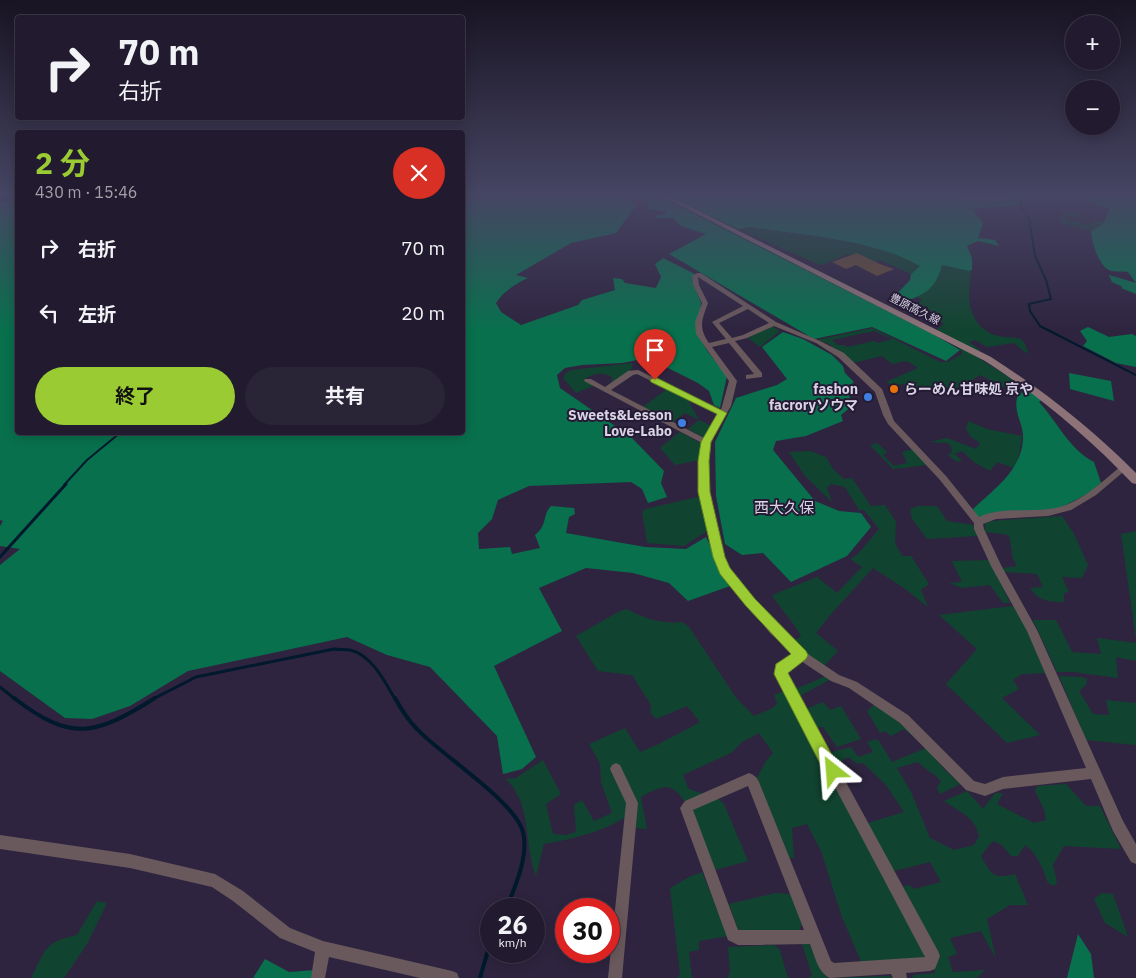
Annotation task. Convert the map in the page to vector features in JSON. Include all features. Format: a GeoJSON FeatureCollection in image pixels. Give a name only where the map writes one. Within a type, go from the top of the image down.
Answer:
{"type":"FeatureCollection","features":[{"type":"Feature","properties":{"kind":"main road","name":"豊原高久線"},"geometry":{"type":"LineString","coordinates":[[751,240],[988,359],[1034,389],[1072,418],[1136,480]]}},
{"type":"Feature","properties":{"kind":"street"},"geometry":{"type":"LineString","coordinates":[[1094,773],[1003,783],[985,790],[978,790],[968,785],[904,719],[853,685],[835,678],[801,655],[768,623],[724,570],[719,557],[704,492],[704,461],[706,442],[730,399],[733,381],[699,334],[698,322],[705,303],[696,285],[695,276],[699,274],[774,323],[830,348],[870,380],[880,393],[891,422],[943,478],[978,522],[979,529],[996,566],[1032,630],[1118,826],[1136,857]]}},
{"type":"Feature","properties":{"kind":"street"},"geometry":{"type":"LineString","coordinates":[[748,306],[715,321],[758,374],[749,377]]}},
{"type":"Feature","properties":{"kind":"street"},"geometry":{"type":"LineString","coordinates":[[707,346],[732,341],[774,323]]}},
{"type":"Feature","properties":{"kind":"street"},"geometry":{"type":"LineString","coordinates":[[605,390],[630,373],[638,372],[722,413]]}},
{"type":"Feature","properties":{"kind":"street"},"geometry":{"type":"LineString","coordinates":[[588,382],[706,442]]}},
{"type":"Feature","properties":{"kind":"street"},"geometry":{"type":"LineString","coordinates":[[978,522],[990,517],[1060,511],[1094,494],[1124,468]]}},
{"type":"Feature","properties":{"kind":"street"},"geometry":{"type":"LineString","coordinates":[[801,655],[781,669],[781,674],[933,956],[930,964],[898,973],[831,971],[826,966],[814,937],[753,782],[749,779],[688,805],[686,808],[733,935],[738,938],[814,937]]}},
{"type":"Feature","properties":{"kind":"street"},"geometry":{"type":"LineString","coordinates":[[616,769],[632,803],[616,978]]}},
{"type":"Feature","properties":{"kind":"street"},"geometry":{"type":"LineString","coordinates":[[0,842],[130,861],[215,881],[286,933],[323,948],[452,978]]}},
{"type":"Feature","properties":{"kind":"street"},"geometry":{"type":"LineString","coordinates":[[318,978],[323,948]]}},
{"type":"Feature","properties":{"kind":"green space"},"geometry":{"type":"Polygon","coordinates":[[[0,240],[15,240],[15,435],[465,435],[465,240],[586,240],[571,243],[516,275],[528,278],[510,288],[496,303],[501,312],[521,325],[578,305],[582,300],[615,290],[613,278],[622,279],[625,283],[656,288],[661,277],[655,264],[663,258],[695,274],[692,277],[693,284],[701,302],[698,335],[708,352],[727,376],[720,408],[714,405],[709,391],[698,383],[648,358],[622,363],[582,365],[565,368],[557,375],[560,388],[631,437],[664,471],[661,483],[667,497],[648,503],[642,489],[631,482],[529,486],[498,500],[492,519],[478,533],[479,549],[510,547],[512,554],[540,548],[535,535],[542,528],[548,509],[551,506],[574,508],[575,514],[569,517],[566,533],[645,547],[686,549],[706,537],[730,586],[688,601],[669,583],[633,573],[586,568],[539,588],[562,631],[494,666],[536,757],[522,769],[503,774],[497,736],[430,667],[387,655],[347,637],[188,671],[130,706],[92,719],[65,718],[0,671],[0,565],[20,549],[0,546],[0,526],[3,521],[0,520],[0,240]]]}},
{"type":"Feature","properties":{"kind":"green space"},"geometry":{"type":"Polygon","coordinates":[[[696,240],[746,240],[933,334],[960,350],[946,361],[872,327],[814,339],[669,254],[696,240]]]}},
{"type":"Feature","properties":{"kind":"green space"},"geometry":{"type":"Polygon","coordinates":[[[762,240],[838,240],[881,250],[921,265],[911,274],[880,260],[869,264],[848,254],[822,265],[762,240]]]}},
{"type":"Feature","properties":{"kind":"green space"},"geometry":{"type":"Polygon","coordinates":[[[836,240],[992,240],[995,240],[999,246],[978,241],[967,246],[972,258],[972,270],[942,265],[936,280],[928,290],[900,303],[892,299],[910,280],[911,274],[920,266],[882,250],[836,240]]]}},
{"type":"Feature","properties":{"kind":"green space"},"geometry":{"type":"Polygon","coordinates":[[[1093,240],[1136,240],[1136,283],[1128,272],[1107,269],[1100,260],[1093,240]]]}},
{"type":"Feature","properties":{"kind":"green space"},"geometry":{"type":"Polygon","coordinates":[[[942,265],[971,270],[969,297],[975,319],[990,333],[1021,339],[1028,352],[1026,353],[1014,343],[987,347],[975,340],[969,342],[980,350],[980,359],[1031,391],[1018,394],[980,375],[971,381],[968,389],[927,391],[925,387],[910,390],[903,384],[893,386],[886,382],[918,368],[907,361],[892,364],[882,356],[853,363],[829,344],[817,340],[872,328],[940,362],[948,362],[962,354],[961,350],[939,334],[937,329],[944,324],[938,320],[940,318],[938,315],[918,303],[922,300],[917,297],[927,291],[937,281],[942,265]],[[874,331],[832,340],[838,345],[847,347],[892,339],[874,331]]]}},
{"type":"Feature","properties":{"kind":"green space"},"geometry":{"type":"Polygon","coordinates":[[[1109,275],[1136,283],[1136,294],[1112,282],[1109,275]]]}},
{"type":"Feature","properties":{"kind":"green space"},"geometry":{"type":"Polygon","coordinates":[[[772,326],[780,331],[760,347],[748,338],[772,326]]]}},
{"type":"Feature","properties":{"kind":"green space"},"geometry":{"type":"Polygon","coordinates":[[[1088,327],[1109,337],[1132,334],[1136,336],[1136,367],[1116,363],[1083,346],[1087,341],[1080,331],[1088,327]]]}},
{"type":"Feature","properties":{"kind":"green space"},"geometry":{"type":"Polygon","coordinates":[[[783,332],[803,339],[832,355],[843,366],[845,373],[854,382],[846,388],[853,405],[841,415],[843,421],[806,436],[776,441],[773,450],[815,501],[839,511],[861,513],[871,527],[847,556],[791,582],[763,553],[742,555],[725,544],[716,496],[715,442],[736,398],[777,385],[787,379],[762,347],[783,332]]]}},
{"type":"Feature","properties":{"kind":"green space"},"geometry":{"type":"Polygon","coordinates":[[[633,363],[631,370],[611,383],[612,377],[605,374],[596,374],[586,378],[593,386],[576,393],[563,378],[571,370],[633,363]]]}},
{"type":"Feature","properties":{"kind":"green space"},"geometry":{"type":"Polygon","coordinates":[[[1069,373],[1111,381],[1114,401],[1070,389],[1069,373]]]}},
{"type":"Feature","properties":{"kind":"green space"},"geometry":{"type":"Polygon","coordinates":[[[667,389],[687,398],[699,420],[685,413],[673,422],[643,407],[667,389]]]}},
{"type":"Feature","properties":{"kind":"green space"},"geometry":{"type":"Polygon","coordinates":[[[1031,391],[1043,399],[1039,402],[1078,451],[1094,462],[1101,483],[1091,492],[1058,509],[981,518],[977,516],[973,509],[997,487],[1018,460],[1023,433],[1016,407],[1018,394],[1031,391]]]}},
{"type":"Feature","properties":{"kind":"green space"},"geometry":{"type":"Polygon","coordinates":[[[699,420],[712,426],[705,438],[688,429],[699,420]]]}},
{"type":"Feature","properties":{"kind":"green space"},"geometry":{"type":"Polygon","coordinates":[[[968,421],[987,429],[1022,436],[1017,465],[1014,468],[997,462],[990,471],[975,463],[962,451],[954,454],[962,460],[957,462],[948,455],[952,452],[951,446],[948,443],[929,442],[947,438],[976,449],[980,443],[971,437],[966,429],[968,421]]]}},
{"type":"Feature","properties":{"kind":"green space"},"geometry":{"type":"Polygon","coordinates":[[[680,432],[702,444],[700,460],[675,465],[660,448],[680,432]]]}},
{"type":"Feature","properties":{"kind":"green space"},"geometry":{"type":"Polygon","coordinates":[[[877,443],[887,452],[883,455],[894,466],[907,463],[902,452],[913,449],[928,465],[893,469],[870,445],[877,443]]]}},
{"type":"Feature","properties":{"kind":"green space"},"geometry":{"type":"Polygon","coordinates":[[[810,451],[826,457],[833,469],[844,479],[852,478],[871,506],[885,505],[896,522],[895,543],[902,556],[911,556],[929,584],[921,590],[928,607],[904,588],[873,568],[816,633],[838,651],[822,668],[791,641],[801,637],[772,595],[822,575],[818,578],[837,593],[862,567],[850,559],[858,554],[879,529],[864,510],[859,510],[845,487],[831,484],[827,488],[832,502],[805,476],[789,452],[810,451]]]}},
{"type":"Feature","properties":{"kind":"green space"},"geometry":{"type":"Polygon","coordinates":[[[702,496],[709,530],[684,546],[647,543],[642,512],[645,509],[702,496]]]}},
{"type":"Feature","properties":{"kind":"green space"},"geometry":{"type":"Polygon","coordinates":[[[918,506],[937,506],[947,521],[974,525],[977,536],[927,539],[912,519],[910,509],[918,506]]]}},
{"type":"Feature","properties":{"kind":"green space"},"geometry":{"type":"Polygon","coordinates":[[[1062,516],[1074,534],[1088,565],[1082,578],[1062,577],[1069,592],[1064,593],[1064,602],[1054,602],[1037,596],[1030,588],[1043,587],[1037,574],[1005,572],[1003,568],[1017,566],[1013,559],[1009,535],[985,532],[985,523],[1062,516]]]}},
{"type":"Feature","properties":{"kind":"green space"},"geometry":{"type":"Polygon","coordinates":[[[1136,531],[1136,639],[1121,534],[1136,531]]]}},
{"type":"Feature","properties":{"kind":"green space"},"geometry":{"type":"Polygon","coordinates":[[[990,560],[1010,603],[1003,603],[990,585],[962,588],[949,583],[962,582],[952,561],[990,560]]]}},
{"type":"Feature","properties":{"kind":"green space"},"geometry":{"type":"Polygon","coordinates":[[[1013,606],[1029,632],[1047,673],[1022,674],[1013,680],[1019,689],[1002,698],[1040,735],[1007,743],[946,684],[977,649],[939,615],[1013,606]]]}},
{"type":"Feature","properties":{"kind":"green space"},"geometry":{"type":"Polygon","coordinates":[[[627,609],[640,616],[668,622],[682,622],[689,627],[737,699],[754,716],[773,708],[777,703],[774,695],[784,691],[925,955],[921,960],[862,964],[842,917],[821,851],[807,824],[792,828],[794,858],[789,858],[757,778],[766,761],[773,753],[759,733],[742,742],[731,753],[683,775],[688,788],[716,798],[724,804],[748,861],[715,870],[691,812],[678,793],[667,787],[655,790],[641,797],[647,829],[635,828],[624,818],[595,832],[544,844],[536,876],[524,813],[515,790],[506,779],[516,778],[543,760],[561,794],[546,804],[553,834],[566,835],[576,832],[574,805],[582,800],[594,821],[612,813],[601,782],[600,764],[589,744],[625,728],[640,752],[700,722],[687,706],[656,719],[650,712],[651,705],[632,675],[598,671],[576,636],[620,611],[627,609]]]}},
{"type":"Feature","properties":{"kind":"green space"},"geometry":{"type":"Polygon","coordinates":[[[1033,620],[1056,620],[1072,652],[1101,654],[1097,638],[1136,643],[1136,661],[1116,657],[1118,678],[1073,672],[1057,672],[1033,620]]]}},
{"type":"Feature","properties":{"kind":"green space"},"geometry":{"type":"Polygon","coordinates":[[[826,676],[831,679],[798,697],[792,686],[794,685],[798,688],[826,676]]]}},
{"type":"Feature","properties":{"kind":"green space"},"geometry":{"type":"Polygon","coordinates":[[[1059,676],[1087,679],[1086,685],[1079,691],[1093,714],[1109,715],[1106,700],[1136,703],[1136,745],[1086,740],[1059,676]]]}},
{"type":"Feature","properties":{"kind":"green space"},"geometry":{"type":"Polygon","coordinates":[[[823,702],[830,710],[841,706],[861,739],[837,747],[823,727],[817,727],[806,709],[823,702]]]}},
{"type":"Feature","properties":{"kind":"green space"},"geometry":{"type":"Polygon","coordinates":[[[875,704],[916,736],[914,737],[904,729],[891,736],[885,731],[880,733],[867,711],[875,704]]]}},
{"type":"Feature","properties":{"kind":"green space"},"geometry":{"type":"Polygon","coordinates":[[[876,739],[892,762],[926,748],[960,784],[940,794],[937,787],[941,781],[918,762],[897,768],[911,792],[930,838],[954,850],[974,845],[979,836],[977,829],[970,819],[944,801],[967,791],[983,809],[995,793],[1003,793],[997,804],[1034,823],[1046,820],[1044,809],[1035,791],[1037,786],[1066,784],[1086,806],[1100,806],[1121,849],[1064,846],[1053,865],[1057,881],[1055,886],[1048,883],[1036,857],[1025,845],[1018,856],[1011,856],[1002,845],[994,841],[981,856],[990,871],[997,876],[1015,874],[1028,905],[1010,905],[987,919],[996,959],[981,931],[950,938],[957,954],[948,957],[953,972],[985,970],[977,978],[912,978],[914,975],[934,973],[938,960],[900,888],[909,885],[914,889],[941,882],[930,862],[890,872],[865,824],[904,812],[886,785],[863,763],[858,764],[848,757],[834,766],[828,753],[851,747],[858,757],[873,752],[867,742],[876,739]]]}},
{"type":"Feature","properties":{"kind":"green space"},"geometry":{"type":"Polygon","coordinates":[[[702,872],[728,936],[699,941],[699,950],[689,952],[692,978],[677,978],[680,975],[670,888],[702,872]]]}},
{"type":"Feature","properties":{"kind":"green space"},"geometry":{"type":"Polygon","coordinates":[[[776,893],[790,894],[802,923],[799,931],[743,934],[738,929],[729,904],[776,893]]]}},
{"type":"Feature","properties":{"kind":"green space"},"geometry":{"type":"Polygon","coordinates":[[[1102,893],[1113,894],[1128,937],[1105,923],[1094,899],[1102,893]]]}},
{"type":"Feature","properties":{"kind":"green space"},"geometry":{"type":"Polygon","coordinates":[[[97,901],[107,903],[87,944],[64,978],[31,978],[43,954],[51,944],[77,935],[97,901]]]}},
{"type":"Feature","properties":{"kind":"green space"},"geometry":{"type":"Polygon","coordinates":[[[1078,934],[1091,954],[1094,978],[1067,978],[1078,934]]]}},
{"type":"Feature","properties":{"kind":"green space"},"geometry":{"type":"Polygon","coordinates":[[[802,944],[811,945],[823,973],[828,978],[809,978],[812,975],[802,944]]]}},
{"type":"Feature","properties":{"kind":"green space"},"geometry":{"type":"Polygon","coordinates":[[[775,945],[780,951],[788,978],[728,978],[730,971],[728,947],[775,945]]]}},
{"type":"Feature","properties":{"kind":"green space"},"geometry":{"type":"Polygon","coordinates":[[[265,959],[289,972],[315,970],[314,978],[253,978],[265,959]]]}},
{"type":"Feature","properties":{"kind":"green space"},"geometry":{"type":"Polygon","coordinates":[[[890,976],[893,978],[828,978],[890,976]]]}},
{"type":"Feature","properties":{"kind":"building"},"geometry":{"type":"Polygon","coordinates":[[[857,253],[894,269],[877,276],[856,265],[846,269],[832,262],[857,253]]]}},
{"type":"Feature","properties":{"kind":"waterway"},"geometry":{"type":"LineString","coordinates":[[1032,240],[1035,256],[1046,280],[1051,299],[1029,304],[1030,311],[1040,326],[1136,375]]}},
{"type":"Feature","properties":{"kind":"waterway"},"geometry":{"type":"LineString","coordinates":[[64,485],[87,460],[117,435]]}},
{"type":"Feature","properties":{"kind":"waterway"},"geometry":{"type":"LineString","coordinates":[[0,557],[66,484]]}},
{"type":"Feature","properties":{"kind":"waterway"},"geometry":{"type":"LineString","coordinates":[[153,699],[196,677],[334,649],[350,650],[365,657],[377,670],[395,699]]}},
{"type":"Feature","properties":{"kind":"waterway"},"geometry":{"type":"LineString","coordinates":[[0,687],[15,699]]}},
{"type":"Feature","properties":{"kind":"waterway"},"geometry":{"type":"LineString","coordinates":[[14,698],[52,722],[69,728],[84,729],[116,720],[155,698]]}},
{"type":"Feature","properties":{"kind":"waterway"},"geometry":{"type":"LineString","coordinates":[[395,698],[417,729],[492,793],[517,820],[523,832],[524,851],[523,861],[510,898]]}},
{"type":"Feature","properties":{"kind":"waterway"},"geometry":{"type":"LineString","coordinates":[[480,978],[484,963]]}},
{"type":"Feature","properties":{"kind":"place","name":"らーめん甘味処 京や"},"geometry":{"type":"Point","coordinates":[894,389]}},
{"type":"Feature","properties":{"kind":"place","name":"fashon facroryソウマ"},"geometry":{"type":"Point","coordinates":[868,397]}},
{"type":"Feature","properties":{"kind":"place","name":"Sweets&Lesson Love-Labo"},"geometry":{"type":"Point","coordinates":[682,423]}},
{"type":"Feature","properties":{"kind":"district","name":"西大久保"},"geometry":{"type":"Point","coordinates":[784,508]}},
{"type":"Feature","properties":{"kind":"route"},"geometry":{"type":"LineString","coordinates":[[655,380],[722,413],[706,442],[704,461],[704,492],[719,557],[724,570],[750,603],[774,630],[801,655],[781,669],[781,674],[833,771]]}}]}
